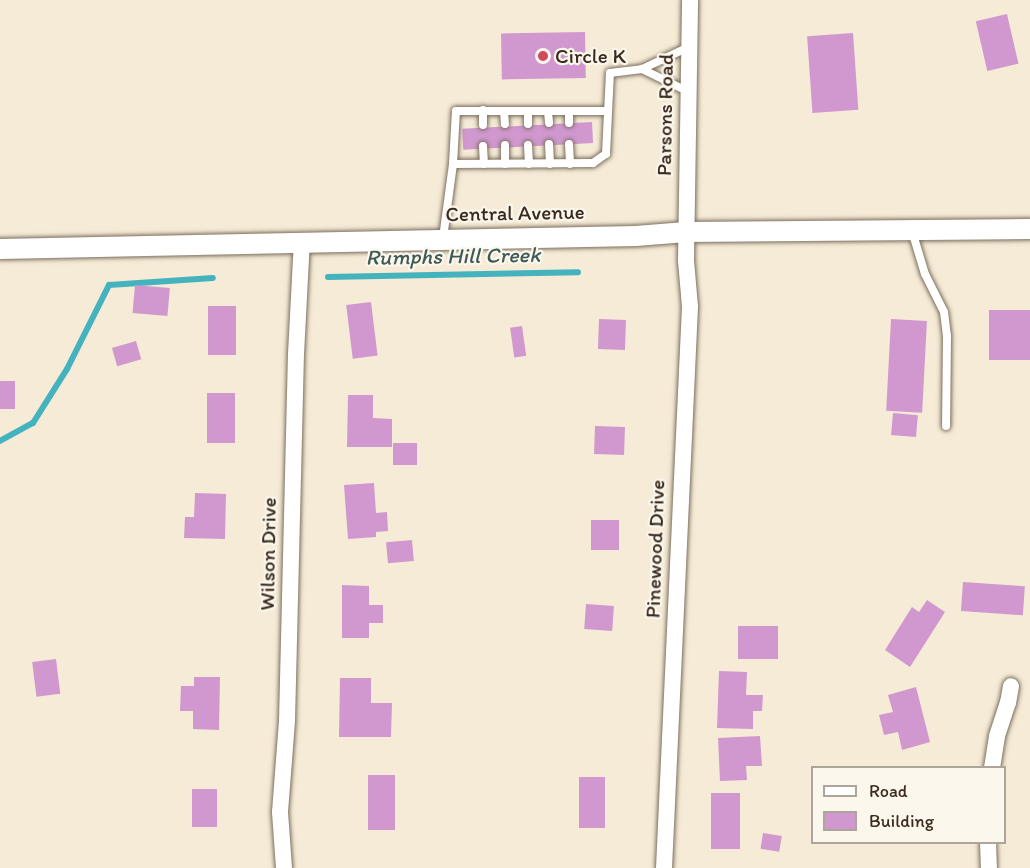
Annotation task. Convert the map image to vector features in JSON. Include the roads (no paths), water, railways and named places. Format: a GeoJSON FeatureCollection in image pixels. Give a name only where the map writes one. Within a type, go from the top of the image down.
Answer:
{"type":"FeatureCollection","features":[{"type":"Feature","properties":{"kind":"street","name":"Parsons Road"},"geometry":{"type":"LineString","coordinates":[[686,232],[690,0]]}},
{"type":"Feature","properties":{"kind":"street","name":"Central Avenue"},"geometry":{"type":"LineString","coordinates":[[0,249],[443,238],[636,236],[686,232],[1030,229]]}},
{"type":"Feature","properties":{"kind":"street","name":"Pinewood Drive"},"geometry":{"type":"LineString","coordinates":[[664,868],[690,307],[686,232]]}},
{"type":"Feature","properties":{"kind":"street","name":"Wilson Drive"},"geometry":{"type":"LineString","coordinates":[[284,868],[280,812],[287,722],[296,354],[302,241]]}},
{"type":"Feature","properties":{"kind":"street"},"geometry":{"type":"LineString","coordinates":[[992,766],[997,736],[1011,686]]}},
{"type":"Feature","properties":{"kind":"street"},"geometry":{"type":"LineString","coordinates":[[988,844],[989,868]]}},
{"type":"Feature","properties":{"kind":"lane"},"geometry":{"type":"LineString","coordinates":[[453,164],[593,163],[606,154],[610,73],[642,69],[689,47]]}},
{"type":"Feature","properties":{"kind":"lane"},"geometry":{"type":"LineString","coordinates":[[642,69],[687,91]]}},
{"type":"Feature","properties":{"kind":"lane"},"geometry":{"type":"LineString","coordinates":[[483,110],[483,125]]}},
{"type":"Feature","properties":{"kind":"lane"},"geometry":{"type":"LineString","coordinates":[[443,238],[453,164],[456,111],[608,111]]}},
{"type":"Feature","properties":{"kind":"lane"},"geometry":{"type":"LineString","coordinates":[[504,111],[504,124]]}},
{"type":"Feature","properties":{"kind":"lane"},"geometry":{"type":"LineString","coordinates":[[528,111],[528,124]]}},
{"type":"Feature","properties":{"kind":"lane"},"geometry":{"type":"LineString","coordinates":[[548,111],[549,123]]}},
{"type":"Feature","properties":{"kind":"lane"},"geometry":{"type":"LineString","coordinates":[[569,111],[569,123]]}},
{"type":"Feature","properties":{"kind":"lane"},"geometry":{"type":"LineString","coordinates":[[549,144],[550,164]]}},
{"type":"Feature","properties":{"kind":"lane"},"geometry":{"type":"LineString","coordinates":[[569,144],[570,164]]}},
{"type":"Feature","properties":{"kind":"lane"},"geometry":{"type":"LineString","coordinates":[[505,145],[505,164]]}},
{"type":"Feature","properties":{"kind":"lane"},"geometry":{"type":"LineString","coordinates":[[528,145],[529,164]]}},
{"type":"Feature","properties":{"kind":"lane"},"geometry":{"type":"LineString","coordinates":[[483,146],[484,164]]}},
{"type":"Feature","properties":{"kind":"lane"},"geometry":{"type":"LineString","coordinates":[[912,231],[925,274],[944,312],[947,336],[946,426]]}},
{"type":"Feature","properties":{"kind":"waterway","name":"Rumphs Hill Creek"},"geometry":{"type":"LineString","coordinates":[[328,277],[578,272]]}},
{"type":"Feature","properties":{"kind":"waterway","name":"Rumphs Hill Creek"},"geometry":{"type":"LineString","coordinates":[[0,441],[33,423],[67,369],[109,285],[213,278]]}},
{"type":"Feature","properties":{"kind":"place","name":"Circle K"},"geometry":{"type":"Point","coordinates":[543,56]}}]}
